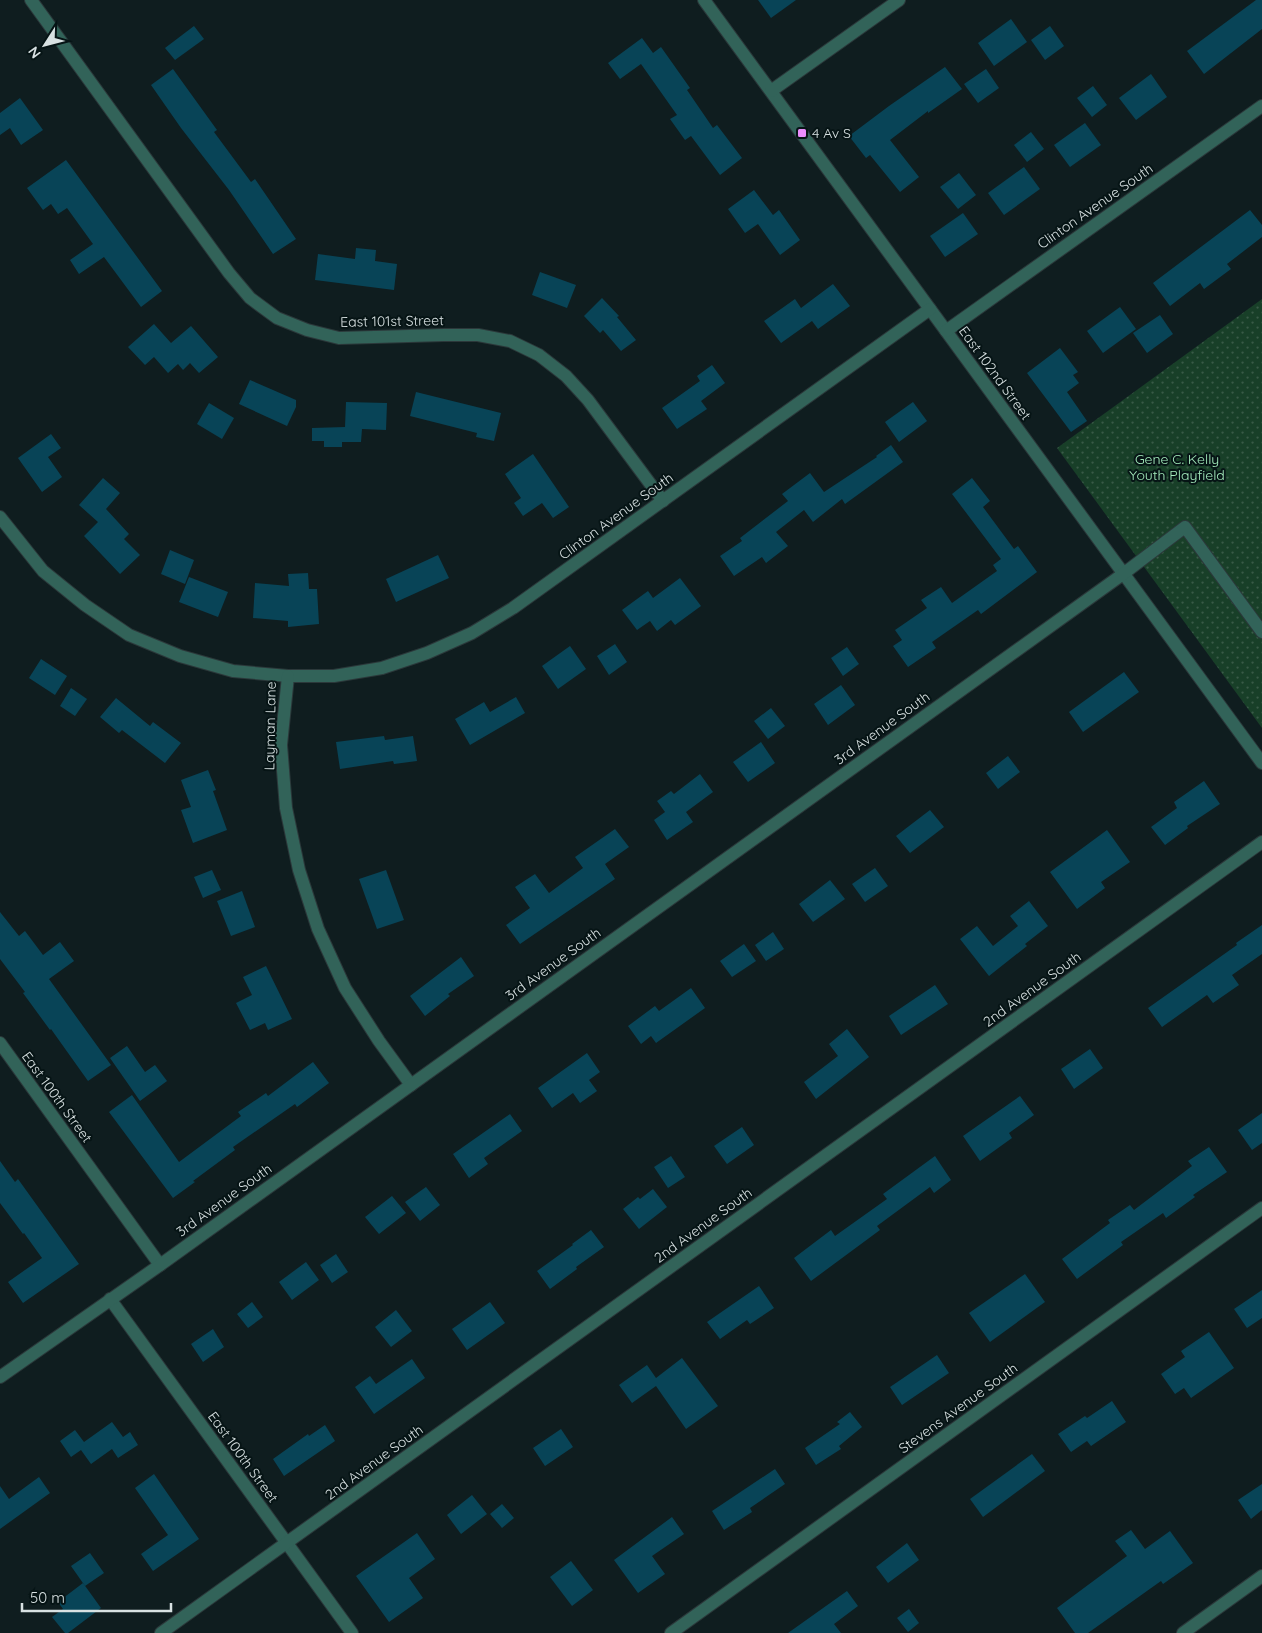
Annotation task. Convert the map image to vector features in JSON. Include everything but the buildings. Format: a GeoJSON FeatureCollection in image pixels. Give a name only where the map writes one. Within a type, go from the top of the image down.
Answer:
{"type":"FeatureCollection","features":[{"type":"Feature","properties":{"kind":"street","name":"East 101st Street"},"geometry":{"type":"LineString","coordinates":[[31,0],[229,273],[250,298],[278,318],[307,330],[339,338],[478,335],[510,341],[539,355],[566,376],[583,394],[663,501]]}},
{"type":"Feature","properties":{"kind":"street","name":"East 102nd Street"},"geometry":{"type":"LineString","coordinates":[[704,0],[1262,764]]}},
{"type":"Feature","properties":{"kind":"street"},"geometry":{"type":"LineString","coordinates":[[771,91],[899,0]]}},
{"type":"Feature","properties":{"kind":"street","name":"Clinton Avenue South"},"geometry":{"type":"LineString","coordinates":[[946,331],[1262,106]]}},
{"type":"Feature","properties":{"kind":"street","name":"Clinton Avenue South"},"geometry":{"type":"LineString","coordinates":[[288,676],[334,676],[382,668],[427,653],[472,633],[513,608],[930,309]]}},
{"type":"Feature","properties":{"kind":"street","name":"Layman Lane"},"geometry":{"type":"LineString","coordinates":[[0,517],[44,571],[84,605],[129,635],[180,656],[233,671],[288,676],[281,745],[286,808],[299,870],[318,930],[345,988],[379,1041],[411,1085]]}},
{"type":"Feature","properties":{"kind":"street","name":"3rd Avenue South"},"geometry":{"type":"LineString","coordinates":[[0,1377],[411,1085],[1123,574],[1185,527],[1262,632]]}},
{"type":"Feature","properties":{"kind":"street","name":"2nd Avenue South"},"geometry":{"type":"LineString","coordinates":[[161,1633],[1262,842]]}},
{"type":"Feature","properties":{"kind":"street","name":"East 100th Street"},"geometry":{"type":"LineString","coordinates":[[0,1044],[160,1265]]}},
{"type":"Feature","properties":{"kind":"street","name":"Stevens Avenue South"},"geometry":{"type":"LineString","coordinates":[[671,1633],[1262,1208]]}},
{"type":"Feature","properties":{"kind":"street","name":"East 100th Street"},"geometry":{"type":"LineString","coordinates":[[110,1299],[352,1633]]}},
{"type":"Feature","properties":{"kind":"street"},"geometry":{"type":"LineString","coordinates":[[1183,1633],[1262,1576]]}},
{"type":"Feature","properties":{"kind":"green space","name":"Gene C. Kelly Youth Playfield"},"geometry":{"type":"Polygon","coordinates":[[[1262,299],[1262,728],[1057,448],[1262,299]]]}},
{"type":"Feature","properties":{"kind":"place","name":"4 Av S"},"geometry":{"type":"Point","coordinates":[802,133]}}]}
